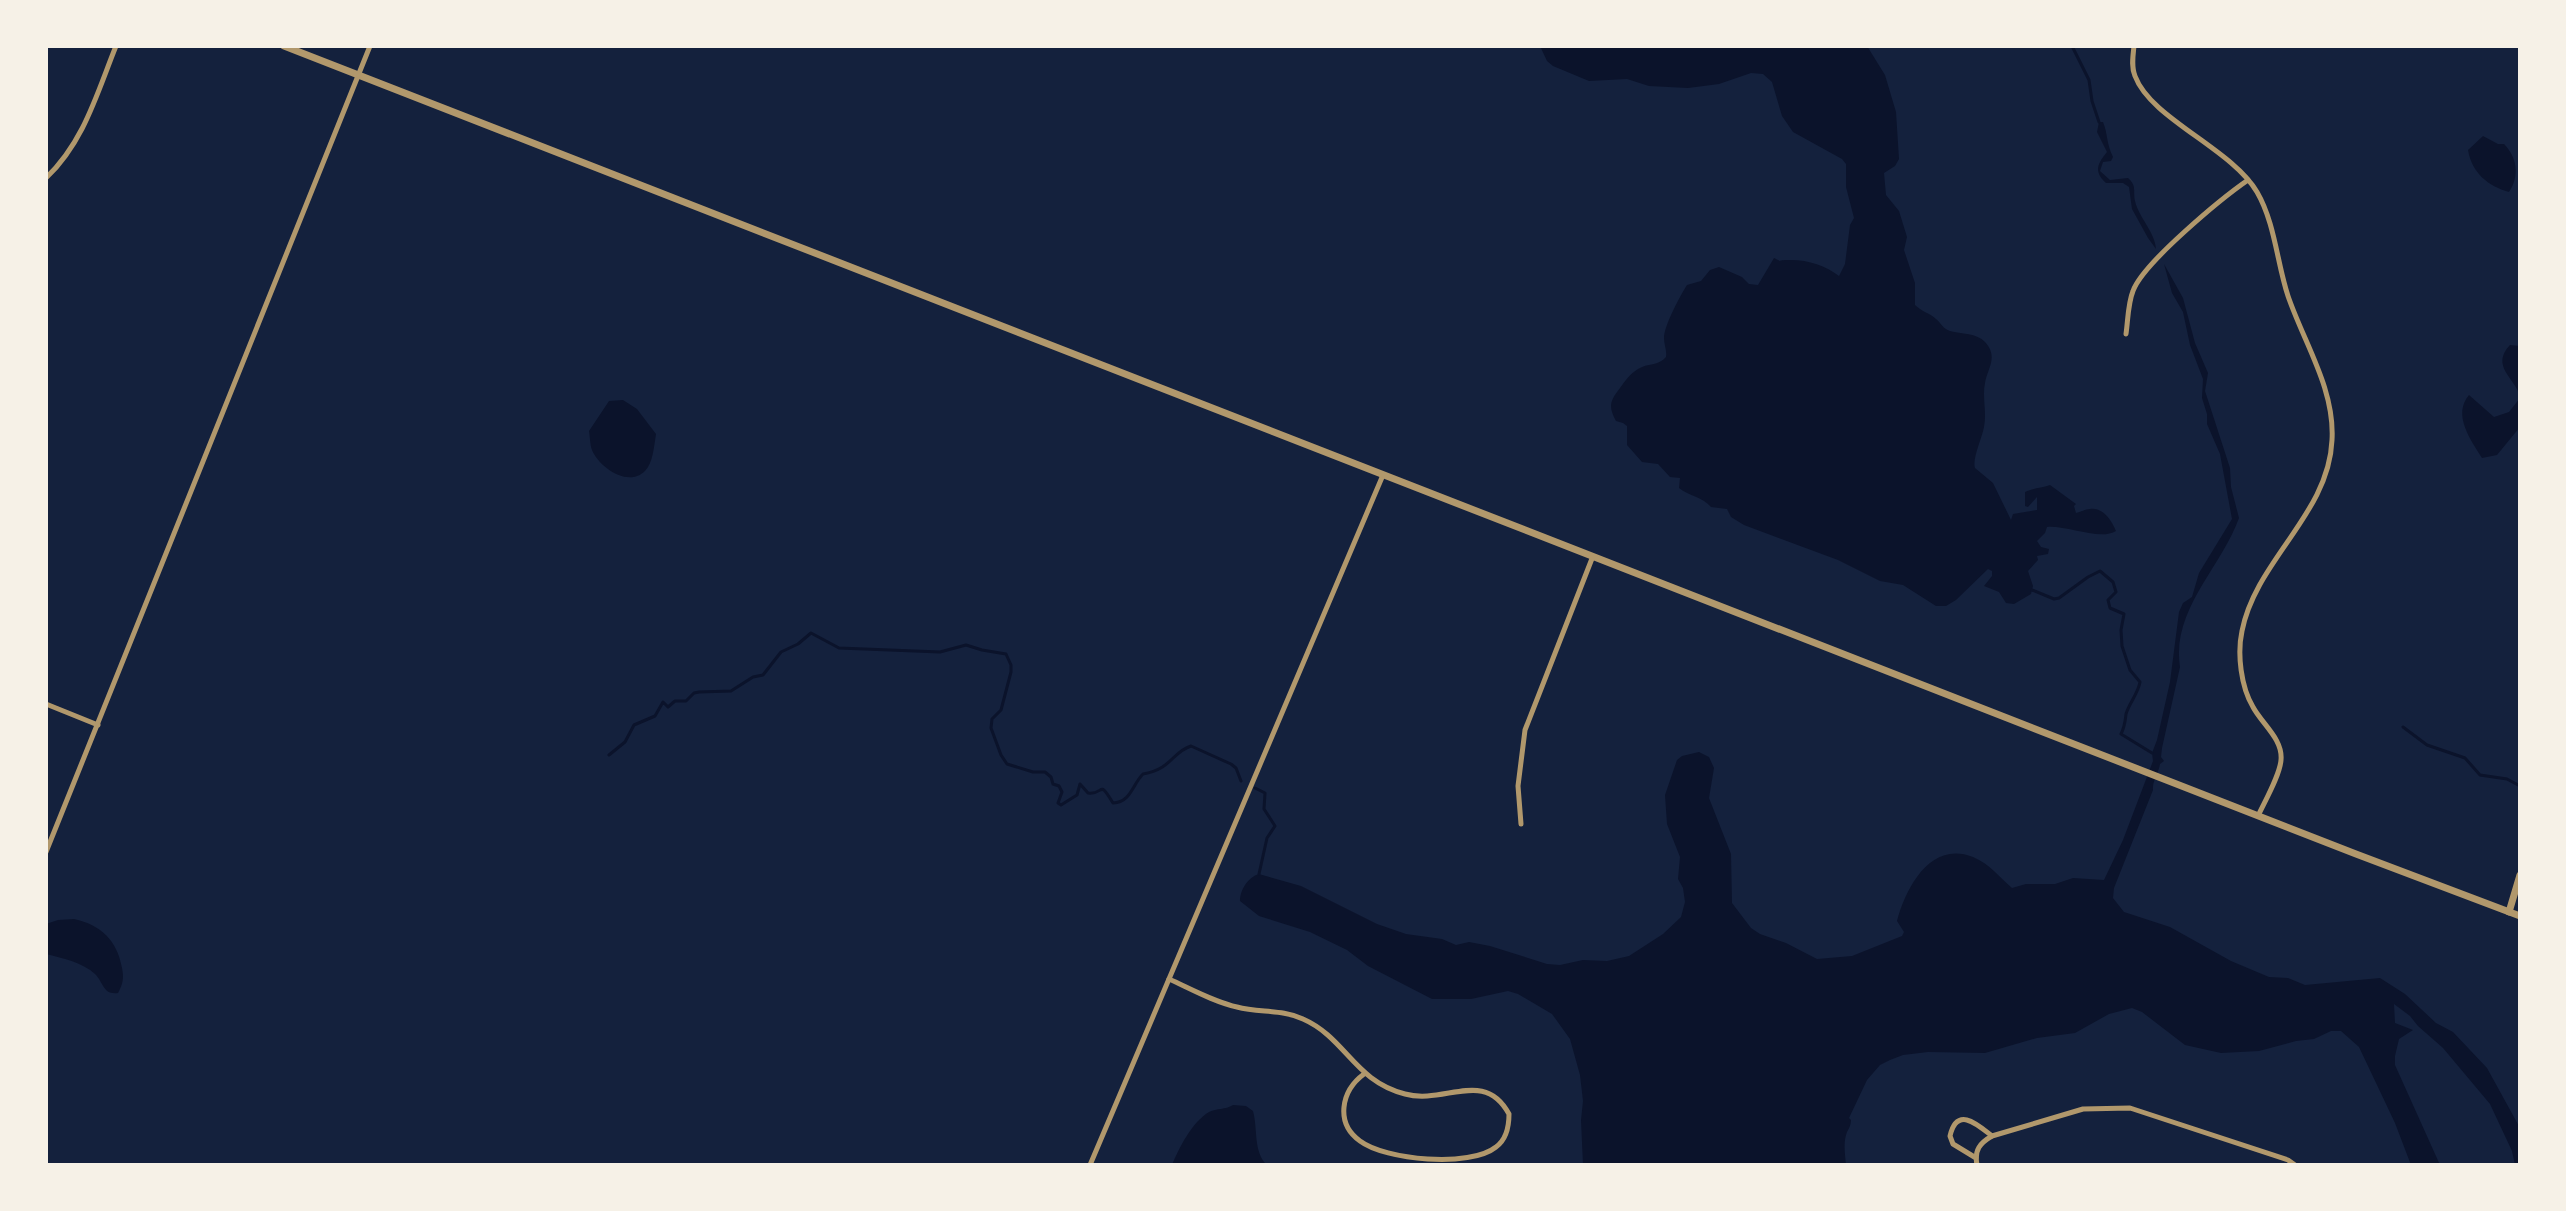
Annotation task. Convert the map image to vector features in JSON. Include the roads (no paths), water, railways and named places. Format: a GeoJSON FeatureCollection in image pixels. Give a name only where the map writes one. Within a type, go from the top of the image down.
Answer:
{"type":"FeatureCollection","features":[{"type":"Feature","properties":{"kind":"street"},"geometry":{"type":"LineString","coordinates":[[46,178],[62,163],[83,130],[116,46]]}},
{"type":"Feature","properties":{"kind":"street"},"geometry":{"type":"LineString","coordinates":[[284,46],[2520,916]]}},
{"type":"Feature","properties":{"kind":"street"},"geometry":{"type":"LineString","coordinates":[[46,852],[370,46]]}},
{"type":"Feature","properties":{"kind":"street"},"geometry":{"type":"LineString","coordinates":[[2134,46],[2134,74],[2143,90],[2239,169],[2256,191],[2266,210],[2288,296],[2331,410],[2332,440],[2323,482],[2265,576],[2242,631],[2243,687],[2253,708],[2279,745],[2282,760],[2258,816]]}},
{"type":"Feature","properties":{"kind":"street"},"geometry":{"type":"LineString","coordinates":[[2126,334],[2133,291],[2146,269],[2227,194],[2248,180]]}},
{"type":"Feature","properties":{"kind":"street"},"geometry":{"type":"LineString","coordinates":[[1090,1165],[1383,475]]}},
{"type":"Feature","properties":{"kind":"street"},"geometry":{"type":"LineString","coordinates":[[1521,824],[1518,786],[1525,730],[1593,555]]}},
{"type":"Feature","properties":{"kind":"street"},"geometry":{"type":"LineString","coordinates":[[46,704],[98,725]]}},
{"type":"Feature","properties":{"kind":"street"},"geometry":{"type":"LineString","coordinates":[[2509,912],[2520,875]]}},
{"type":"Feature","properties":{"kind":"street"},"geometry":{"type":"LineString","coordinates":[[1169,979],[1234,1007],[1301,1017],[1333,1038],[1364,1074],[1393,1091],[1409,1095],[1444,1095],[1475,1088],[1487,1091],[1502,1101],[1509,1114],[1504,1139],[1496,1148],[1478,1156],[1449,1160],[1425,1159],[1368,1147],[1347,1128],[1344,1118],[1348,1090],[1364,1074]]}},
{"type":"Feature","properties":{"kind":"street"},"geometry":{"type":"LineString","coordinates":[[1992,1136],[1971,1120],[1964,1119],[1952,1128],[1950,1136],[1953,1144],[1976,1161],[1982,1142],[1992,1136],[2083,1109],[2130,1108],[2288,1160],[2295,1165]]}},
{"type":"Feature","properties":{"kind":"water"},"geometry":{"type":"Polygon","coordinates":[[[1540,46],[1867,46],[1885,75],[1896,112],[1899,159],[1884,173],[1886,195],[1899,211],[1907,237],[1904,250],[1915,283],[1915,305],[1948,330],[1982,339],[1991,353],[1984,388],[1984,427],[1975,468],[1993,483],[2011,520],[2013,514],[2037,510],[2037,497],[2028,507],[2025,506],[2025,492],[2050,485],[2076,504],[2076,513],[2088,509],[2103,512],[2116,531],[2092,534],[2047,527],[2037,541],[2041,547],[2049,549],[2048,554],[2037,556],[2038,560],[2028,571],[2033,586],[2031,594],[2014,604],[2006,603],[1999,592],[1984,586],[1992,576],[1992,571],[1988,569],[1956,600],[1946,606],[1936,606],[1903,585],[1880,581],[1838,560],[1744,525],[1731,517],[1727,509],[1711,507],[1679,488],[1680,478],[1670,477],[1658,464],[1642,462],[1627,445],[1627,426],[1616,421],[1612,400],[1633,373],[1666,357],[1665,333],[1687,285],[1701,281],[1710,270],[1719,267],[1742,277],[1749,284],[1758,285],[1774,258],[1815,264],[1839,276],[1845,264],[1850,225],[1854,218],[1846,187],[1846,164],[1793,132],[1782,116],[1772,82],[1763,74],[1751,73],[1719,84],[1688,88],[1649,86],[1627,79],[1589,81],[1553,66],[1540,46]]]}},
{"type":"Feature","properties":{"kind":"water"},"geometry":{"type":"Polygon","coordinates":[[[2099,122],[2103,122],[2113,157],[2111,161],[2103,162],[2100,171],[2110,180],[2128,178],[2131,181],[2137,207],[2156,249],[2132,209],[2129,187],[2123,183],[2106,183],[2099,175],[2099,163],[2107,152],[2097,132],[2099,122]]]}},
{"type":"Feature","properties":{"kind":"water"},"geometry":{"type":"Polygon","coordinates":[[[2483,136],[2504,144],[2512,155],[2516,173],[2509,192],[2488,182],[2473,165],[2468,150],[2483,136]]]}},
{"type":"Feature","properties":{"kind":"water"},"geometry":{"type":"Polygon","coordinates":[[[2164,264],[2183,298],[2195,343],[2208,373],[2205,391],[2230,468],[2239,518],[2199,590],[2183,627],[2179,646],[2180,667],[2162,748],[2164,761],[2160,764],[2113,898],[2124,912],[2170,927],[2231,961],[2269,977],[2288,978],[2305,985],[2380,978],[2405,994],[2436,1023],[2453,1032],[2487,1068],[2520,1128],[2520,1165],[2515,1165],[2512,1151],[2490,1104],[2443,1048],[2394,1004],[2395,1023],[2413,1030],[2399,1039],[2395,1065],[2440,1165],[2411,1165],[2359,1047],[2341,1031],[2259,1051],[2221,1053],[2185,1045],[2142,1012],[2132,1008],[2109,1014],[2075,1033],[2037,1038],[1985,1053],[1903,1055],[1880,1065],[1867,1080],[1849,1118],[1846,1165],[1583,1165],[1580,1075],[1570,1039],[1552,1014],[1508,991],[1471,999],[1432,999],[1368,966],[1347,950],[1310,932],[1259,916],[1240,901],[1245,884],[1259,874],[1301,886],[1377,924],[1406,934],[1442,939],[1456,945],[1469,942],[1490,946],[1547,964],[1607,961],[1629,956],[1663,934],[1681,917],[1685,902],[1678,879],[1680,857],[1667,824],[1665,795],[1677,760],[1699,752],[1709,757],[1714,768],[1709,798],[1731,854],[1732,903],[1751,928],[1760,934],[1817,959],[1852,956],[1902,936],[1904,932],[1897,921],[1907,894],[1923,870],[1945,855],[1958,853],[1973,857],[2012,888],[2026,884],[2055,884],[2073,878],[2104,880],[2153,761],[2152,753],[2170,682],[2179,612],[2183,603],[2192,597],[2199,573],[2232,519],[2220,454],[2207,424],[2202,398],[2203,379],[2190,345],[2183,312],[2172,293],[2164,264]]]}},
{"type":"Feature","properties":{"kind":"water"},"geometry":{"type":"Polygon","coordinates":[[[2510,345],[2520,346],[2520,396],[2503,366],[2504,352],[2510,345]]]}},
{"type":"Feature","properties":{"kind":"water"},"geometry":{"type":"Polygon","coordinates":[[[2469,395],[2494,417],[2509,412],[2520,398],[2520,427],[2497,455],[2482,458],[2465,427],[2462,411],[2469,395]]]}},
{"type":"Feature","properties":{"kind":"water"},"geometry":{"type":"Polygon","coordinates":[[[623,400],[637,409],[656,434],[648,468],[638,476],[623,476],[607,469],[592,450],[589,431],[609,401],[623,400]]]}},
{"type":"Feature","properties":{"kind":"water"},"geometry":{"type":"Polygon","coordinates":[[[74,919],[92,925],[112,942],[123,972],[118,993],[107,990],[95,974],[84,966],[46,954],[46,924],[74,919]]]}},
{"type":"Feature","properties":{"kind":"water"},"geometry":{"type":"Polygon","coordinates":[[[1233,1105],[1246,1106],[1253,1111],[1258,1147],[1267,1165],[1172,1165],[1182,1143],[1197,1122],[1209,1112],[1233,1105]]]}},
{"type":"Feature","properties":{"kind":"waterway"},"geometry":{"type":"LineString","coordinates":[[2072,46],[2089,80],[2099,122]]}},
{"type":"Feature","properties":{"kind":"waterway"},"geometry":{"type":"LineString","coordinates":[[2032,590],[2059,598],[2100,571],[2113,582],[2116,592],[2108,600],[2110,608],[2124,614],[2122,646],[2130,670],[2140,682],[2127,710],[2121,734],[2152,753]]}},
{"type":"Feature","properties":{"kind":"waterway"},"geometry":{"type":"LineString","coordinates":[[609,755],[625,742],[634,725],[655,716],[663,702],[668,707],[675,701],[686,701],[694,693],[731,691],[753,677],[763,675],[781,652],[811,633],[839,648],[940,652],[966,645],[1006,654],[1011,672],[1001,710],[992,719],[991,728],[1007,764],[1033,772],[1045,772],[1062,792],[1058,803],[1061,805],[1077,795],[1080,784],[1088,793],[1103,789],[1113,803],[1124,800],[1143,774],[1166,765],[1191,746],[1231,764],[1241,781]]}},
{"type":"Feature","properties":{"kind":"waterway"},"geometry":{"type":"LineString","coordinates":[[2403,727],[2427,745],[2465,758],[2480,775],[2507,779],[2520,786]]}},
{"type":"Feature","properties":{"kind":"waterway"},"geometry":{"type":"LineString","coordinates":[[1255,788],[1265,793],[1264,809],[1275,826],[1267,838],[1259,874]]}}]}
